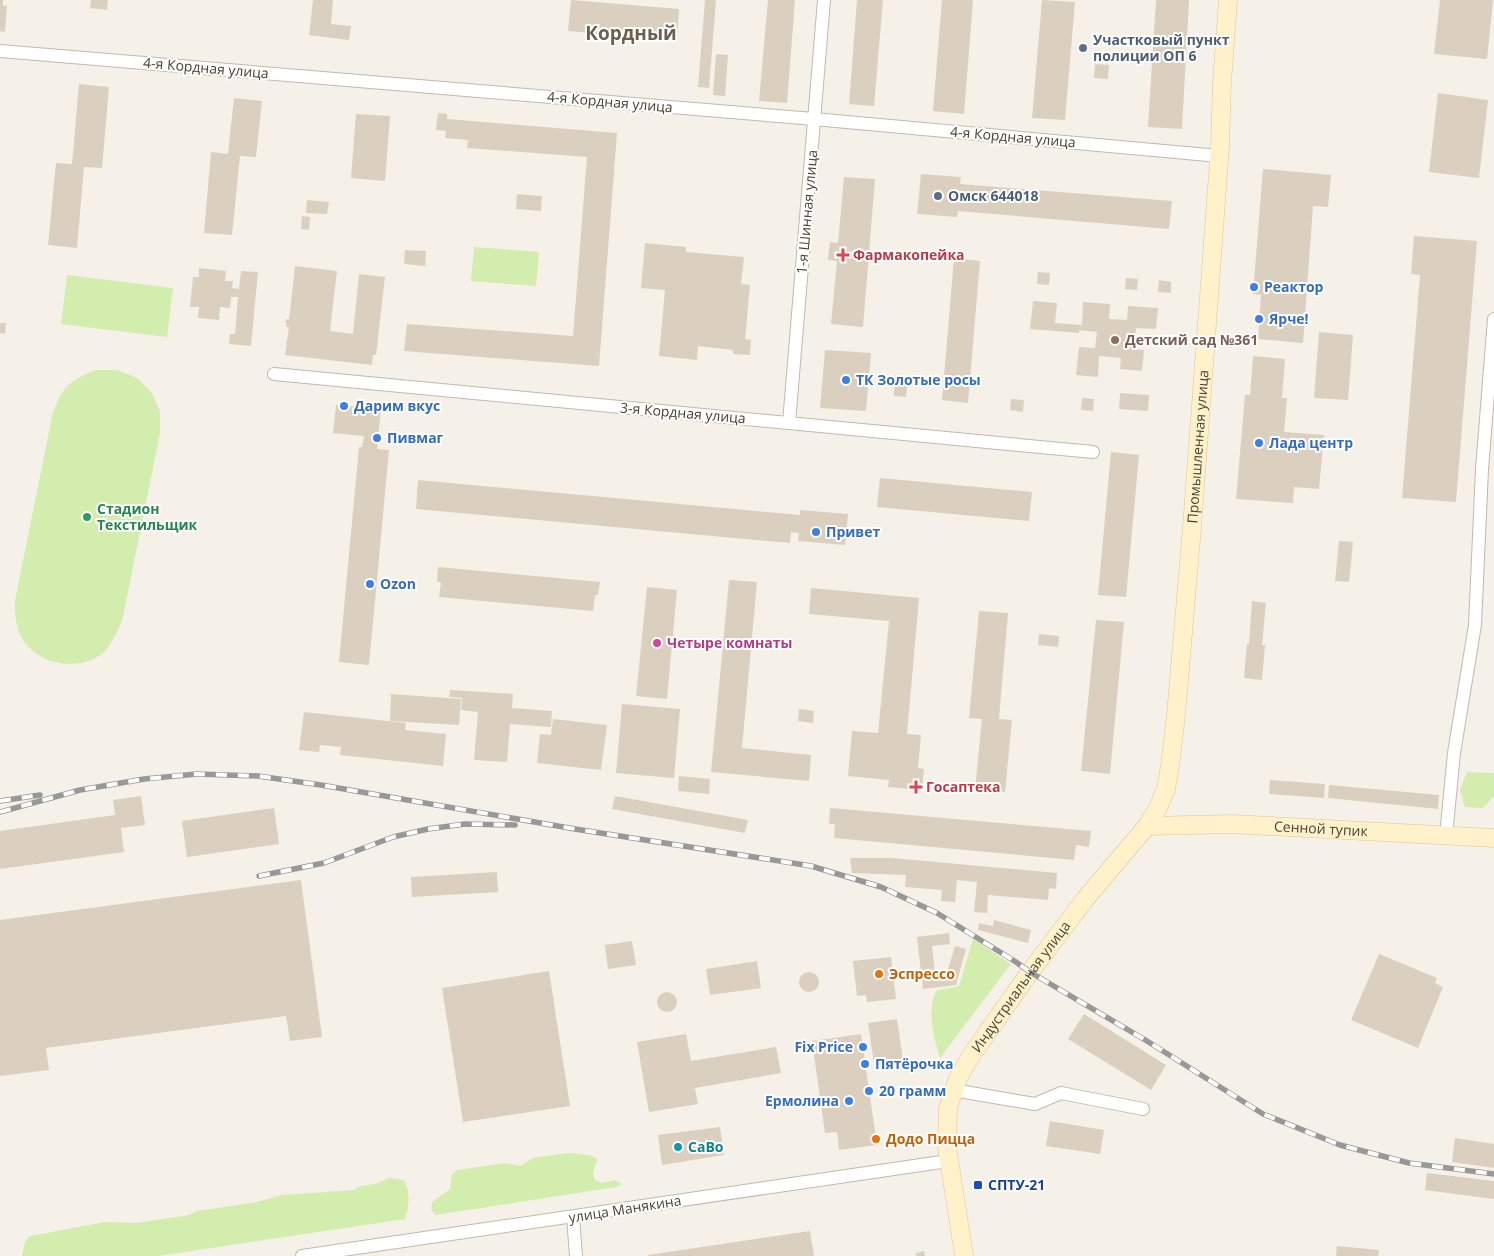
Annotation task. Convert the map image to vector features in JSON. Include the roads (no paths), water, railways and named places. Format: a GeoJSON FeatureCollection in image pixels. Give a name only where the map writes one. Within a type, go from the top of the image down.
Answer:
{"type":"FeatureCollection","features":[{"type":"Feature","properties":{"kind":"main road","name":"Промышленная улица"},"geometry":{"type":"LineString","coordinates":[[1147,826],[1158,808],[1166,789],[1176,715],[1192,527],[1219,156],[1228,0]]}},
{"type":"Feature","properties":{"kind":"main road","name":"Сенной тупик"},"geometry":{"type":"LineString","coordinates":[[1147,826],[1232,824],[1494,838]]}},
{"type":"Feature","properties":{"kind":"main road","name":"Индустриальная улица"},"geometry":{"type":"LineString","coordinates":[[964,1256],[948,1160],[947,1121],[953,1090],[963,1068],[1030,972],[1086,898],[1147,826]]}},
{"type":"Feature","properties":{"kind":"street","name":"1-я Шинная улица"},"geometry":{"type":"LineString","coordinates":[[790,423],[824,0]]}},
{"type":"Feature","properties":{"kind":"street","name":"4-я Кордная улица"},"geometry":{"type":"LineString","coordinates":[[0,51],[814,119],[1219,156]]}},
{"type":"Feature","properties":{"kind":"street"},"geometry":{"type":"LineString","coordinates":[[1446,836],[1454,753],[1476,625],[1482,469],[1494,319]]}},
{"type":"Feature","properties":{"kind":"street","name":"3-я Кордная улица"},"geometry":{"type":"LineString","coordinates":[[274,374],[1093,452]]}},
{"type":"Feature","properties":{"kind":"street"},"geometry":{"type":"LineString","coordinates":[[953,1090],[1035,1104],[1061,1093],[1143,1108]]}},
{"type":"Feature","properties":{"kind":"street","name":"улица Манякина"},"geometry":{"type":"LineString","coordinates":[[302,1256],[948,1160]]}},
{"type":"Feature","properties":{"kind":"street"},"geometry":{"type":"LineString","coordinates":[[573,1217],[576,1256]]}},
{"type":"Feature","properties":{"kind":"railway"},"geometry":{"type":"LineString","coordinates":[[0,812],[80,790],[144,779],[197,774],[258,776],[811,866],[881,887],[937,913],[1263,1114],[1340,1145],[1409,1163],[1494,1174]]}},
{"type":"Feature","properties":{"kind":"railway"},"geometry":{"type":"LineString","coordinates":[[0,801],[40,795]]}},
{"type":"Feature","properties":{"kind":"railway"},"geometry":{"type":"LineString","coordinates":[[259,876],[324,863],[393,837],[428,829],[465,824],[515,825]]}},
{"type":"Feature","properties":{"kind":"place","name":"Участковый пункт полиции ОП 6"},"geometry":{"type":"Point","coordinates":[1083,48]}},
{"type":"Feature","properties":{"kind":"place","name":"Омск 644018"},"geometry":{"type":"Point","coordinates":[938,196]}},
{"type":"Feature","properties":{"kind":"place","name":"Фармакопейка"},"geometry":{"type":"Point","coordinates":[843,255]}},
{"type":"Feature","properties":{"kind":"place","name":"Реактор"},"geometry":{"type":"Point","coordinates":[1254,287]}},
{"type":"Feature","properties":{"kind":"place","name":"Ярче!"},"geometry":{"type":"Point","coordinates":[1259,319]}},
{"type":"Feature","properties":{"kind":"place","name":"Детский сад №361"},"geometry":{"type":"Point","coordinates":[1115,340]}},
{"type":"Feature","properties":{"kind":"place","name":"ТК Золотые росы"},"geometry":{"type":"Point","coordinates":[846,380]}},
{"type":"Feature","properties":{"kind":"place","name":"Дарим вкус"},"geometry":{"type":"Point","coordinates":[344,406]}},
{"type":"Feature","properties":{"kind":"place","name":"Пивмаг"},"geometry":{"type":"Point","coordinates":[377,438]}},
{"type":"Feature","properties":{"kind":"place","name":"Лада центр"},"geometry":{"type":"Point","coordinates":[1259,443]}},
{"type":"Feature","properties":{"kind":"place","name":"Стадион Текстильщик"},"geometry":{"type":"Point","coordinates":[87,517]}},
{"type":"Feature","properties":{"kind":"place","name":"Привет"},"geometry":{"type":"Point","coordinates":[816,532]}},
{"type":"Feature","properties":{"kind":"place","name":"Ozon"},"geometry":{"type":"Point","coordinates":[370,584]}},
{"type":"Feature","properties":{"kind":"place","name":"Четыре комнаты"},"geometry":{"type":"Point","coordinates":[657,643]}},
{"type":"Feature","properties":{"kind":"place","name":"Госаптека"},"geometry":{"type":"Point","coordinates":[916,787]}},
{"type":"Feature","properties":{"kind":"place","name":"Эспрессо"},"geometry":{"type":"Point","coordinates":[879,974]}},
{"type":"Feature","properties":{"kind":"place","name":"Fix Price"},"geometry":{"type":"Point","coordinates":[863,1047]}},
{"type":"Feature","properties":{"kind":"place","name":"Пятёрочка"},"geometry":{"type":"Point","coordinates":[865,1064]}},
{"type":"Feature","properties":{"kind":"place","name":"20 грамм"},"geometry":{"type":"Point","coordinates":[869,1091]}},
{"type":"Feature","properties":{"kind":"place","name":"Ермолина"},"geometry":{"type":"Point","coordinates":[849,1101]}},
{"type":"Feature","properties":{"kind":"place","name":"Додо Пицца"},"geometry":{"type":"Point","coordinates":[876,1139]}},
{"type":"Feature","properties":{"kind":"place","name":"СаВо"},"geometry":{"type":"Point","coordinates":[678,1147]}},
{"type":"Feature","properties":{"kind":"place","name":"СПТУ-21"},"geometry":{"type":"Point","coordinates":[978,1185]}},
{"type":"Feature","properties":{"kind":"district","name":"Кордный"},"geometry":{"type":"Point","coordinates":[631,33]}}]}
